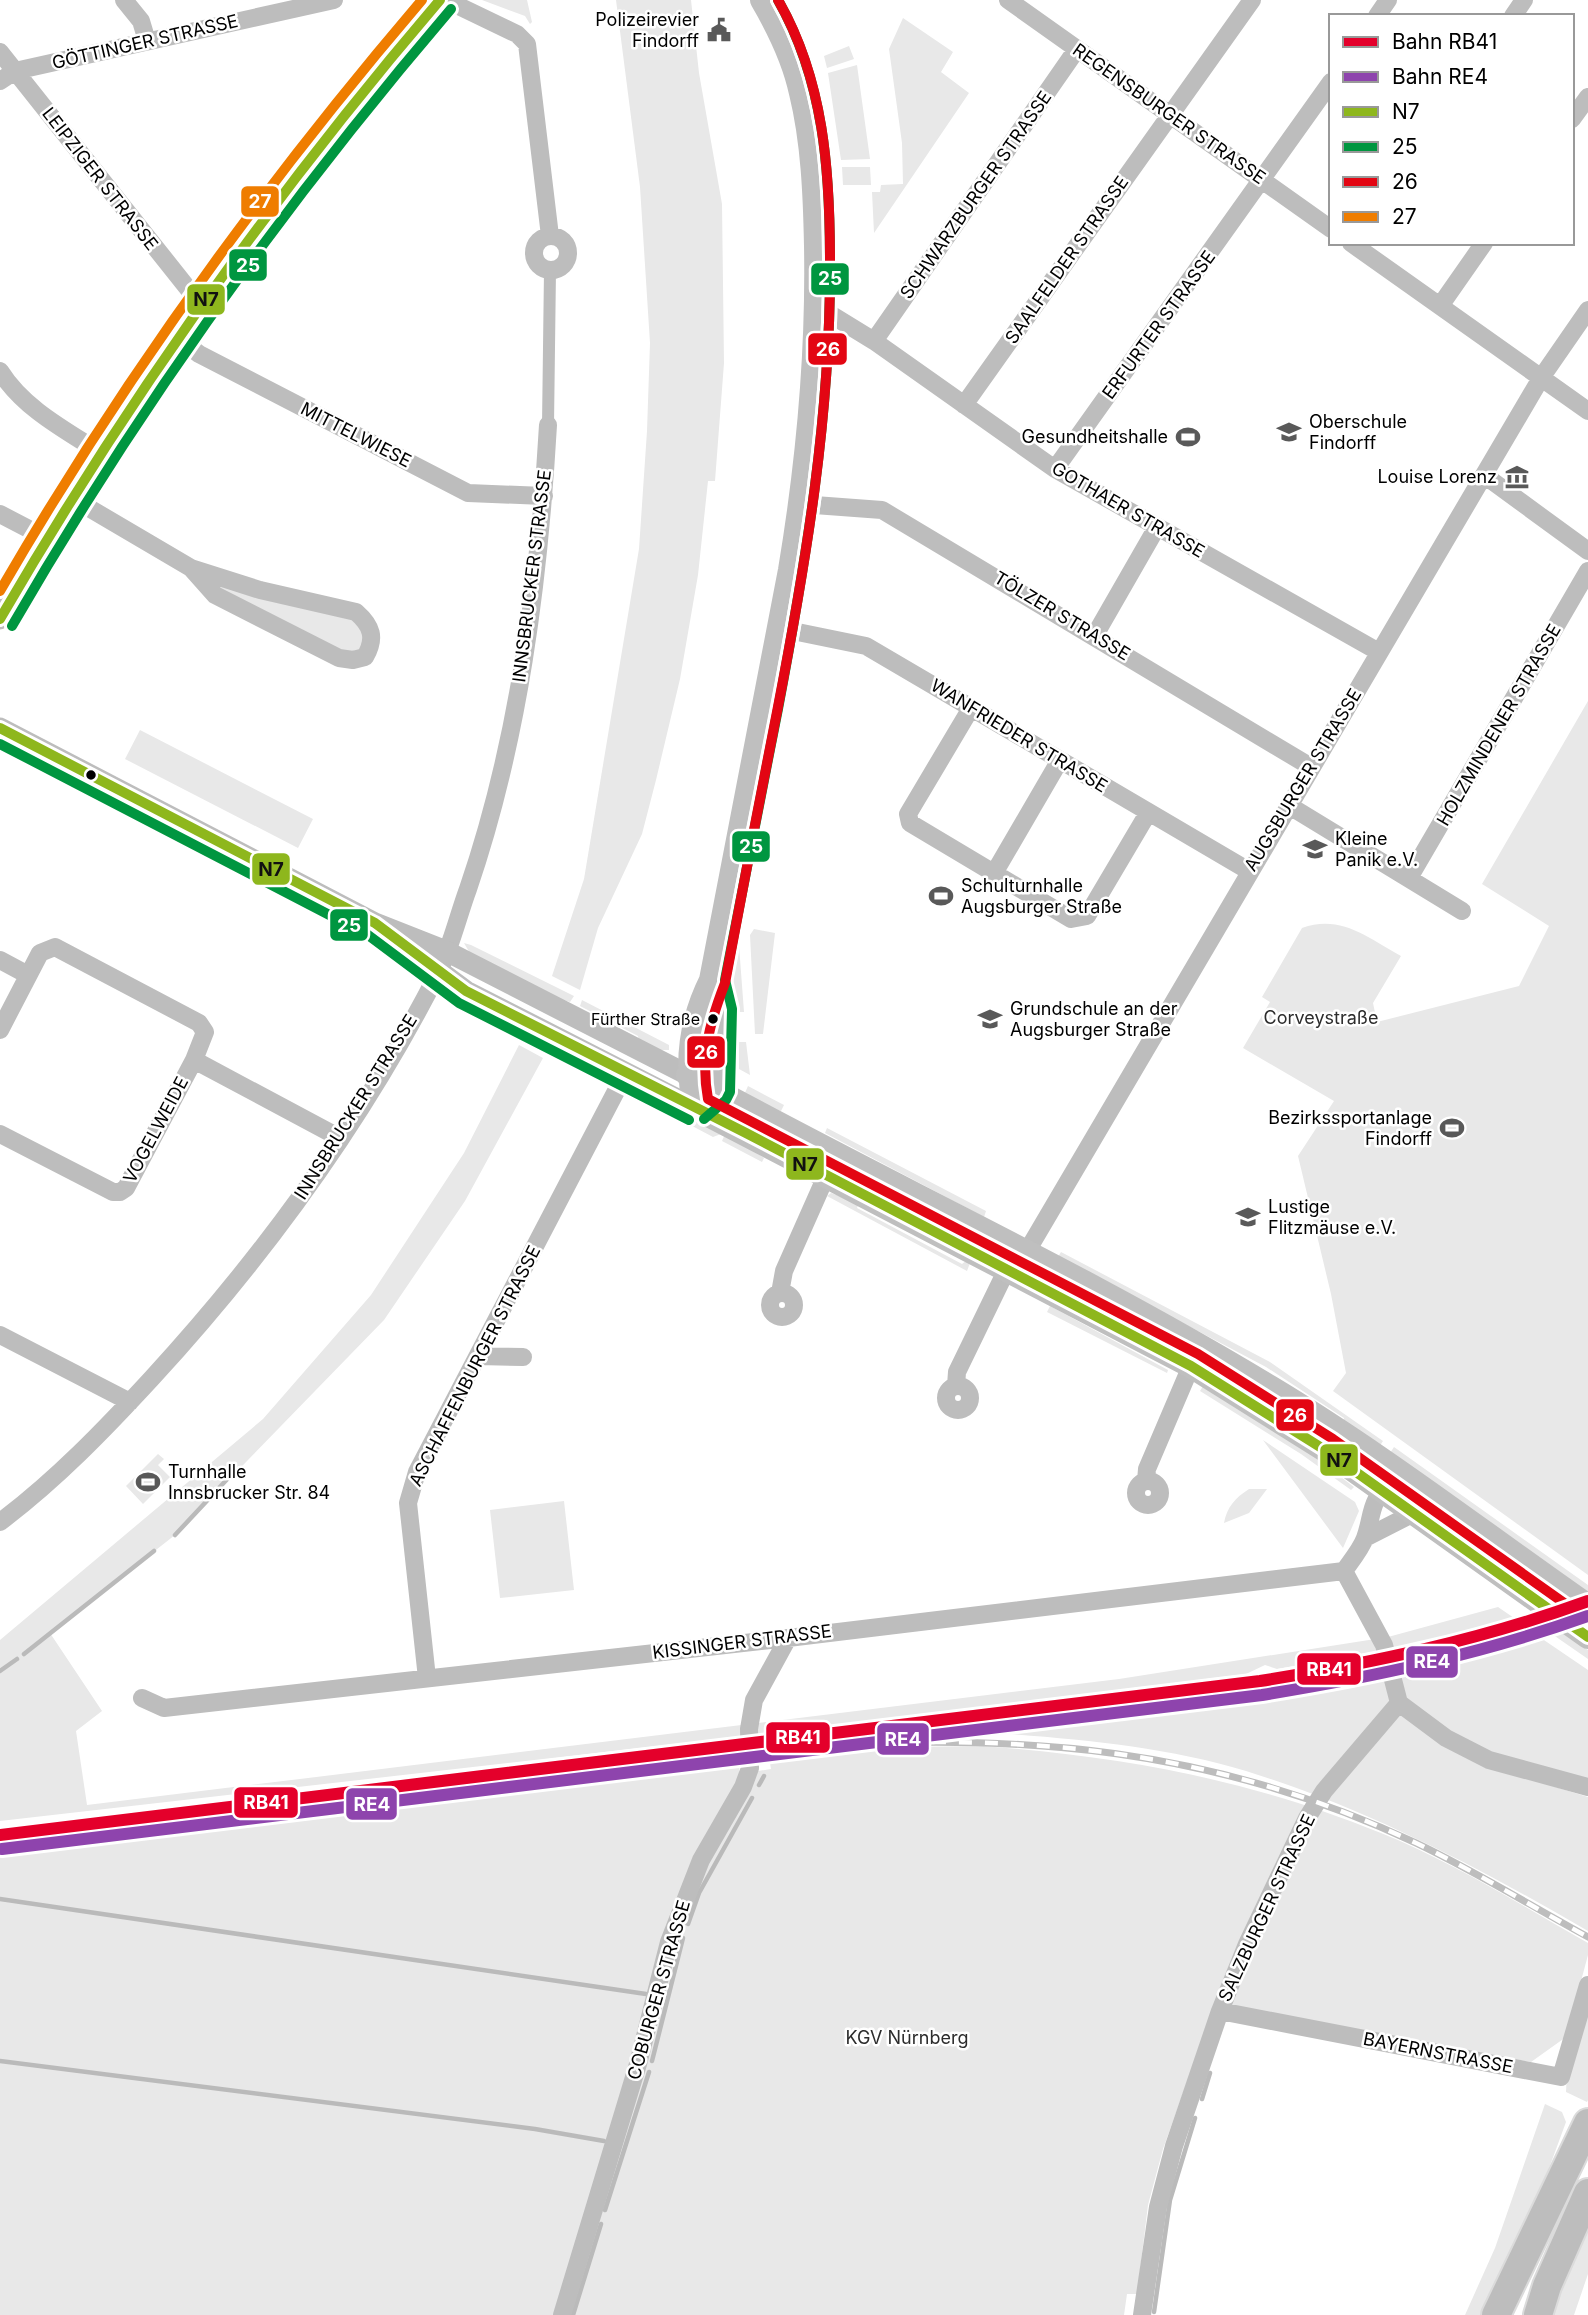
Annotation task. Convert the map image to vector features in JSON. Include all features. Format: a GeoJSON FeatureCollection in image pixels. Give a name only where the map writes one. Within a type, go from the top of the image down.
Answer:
{"type":"FeatureCollection","features":[{"type":"Feature","properties":{"kind":"highway"},"geometry":{"type":"LineString","coordinates":[[1496,2315],[1588,2123]]}},
{"type":"Feature","properties":{"kind":"highway"},"geometry":{"type":"LineString","coordinates":[[1518,2315],[1561,2212],[1588,2157]]}},
{"type":"Feature","properties":{"kind":"highway"},"geometry":{"type":"LineString","coordinates":[[1538,2315],[1547,2286],[1588,2193]]}},
{"type":"Feature","properties":{"kind":"main road"},"geometry":{"type":"LineString","coordinates":[[695,1108],[688,1075],[698,1005],[711,980],[801,504],[817,306],[814,192],[802,94],[784,42],[762,0]]}},
{"type":"Feature","properties":{"kind":"main road"},"geometry":{"type":"LineString","coordinates":[[695,1108],[716,1090],[718,1010],[711,980]]}},
{"type":"Feature","properties":{"kind":"main road"},"geometry":{"type":"LineString","coordinates":[[688,1075],[1026,1253],[1270,1387],[1408,1477],[1588,1606]]}},
{"type":"Feature","properties":{"kind":"main road"},"geometry":{"type":"LineString","coordinates":[[695,1108],[827,1174],[1191,1366],[1325,1450],[1588,1637]]}},
{"type":"Feature","properties":{"kind":"street"},"geometry":{"type":"LineString","coordinates":[[124,0],[141,21],[147,41]]}},
{"type":"Feature","properties":{"kind":"street","name":"GÖTTINGER STRASSE"},"geometry":{"type":"LineString","coordinates":[[8,76],[270,6],[334,0]]}},
{"type":"Feature","properties":{"kind":"street","name":"REGENSBURGER STRASSE"},"geometry":{"type":"LineString","coordinates":[[1008,0],[1329,228]]}},
{"type":"Feature","properties":{"kind":"street","name":"SAALFELDER STRASSE"},"geometry":{"type":"LineString","coordinates":[[964,405],[1252,0]]}},
{"type":"Feature","properties":{"kind":"street"},"geometry":{"type":"LineString","coordinates":[[0,619],[72,498],[201,305],[282,194],[435,2],[517,34],[527,44],[550,236],[540,240],[535,250],[537,261],[550,270],[548,425]]}},
{"type":"Feature","properties":{"kind":"street","name":"SCHWARZBURGER STRASSE"},"geometry":{"type":"LineString","coordinates":[[874,341],[1077,49]]}},
{"type":"Feature","properties":{"kind":"street","name":"LEIPZIGER STRASSE"},"geometry":{"type":"LineString","coordinates":[[0,52],[8,76],[201,305]]}},
{"type":"Feature","properties":{"kind":"street","name":"ERFURTER STRASSE"},"geometry":{"type":"LineString","coordinates":[[1055,470],[1329,85]]}},
{"type":"Feature","properties":{"kind":"street"},"geometry":{"type":"LineString","coordinates":[[1574,116],[1588,97]]}},
{"type":"Feature","properties":{"kind":"street"},"geometry":{"type":"LineString","coordinates":[[1353,245],[1588,411]]}},
{"type":"Feature","properties":{"kind":"street"},"geometry":{"type":"LineString","coordinates":[[1440,306],[1483,245]]}},
{"type":"Feature","properties":{"kind":"street","name":"GOTHAER STRASSE"},"geometry":{"type":"LineString","coordinates":[[817,306],[874,341],[1055,470],[1379,652]]}},
{"type":"Feature","properties":{"kind":"street","name":"AUGSBURGER STRASSE"},"geometry":{"type":"LineString","coordinates":[[1026,1253],[1541,378],[1588,310]]}},
{"type":"Feature","properties":{"kind":"street","name":"MITTELWIESE"},"geometry":{"type":"LineString","coordinates":[[178,338],[199,354],[468,493],[544,496]]}},
{"type":"Feature","properties":{"kind":"street"},"geometry":{"type":"LineString","coordinates":[[0,371],[18,394],[36,409],[101,453]]}},
{"type":"Feature","properties":{"kind":"street","name":"INNSBRUCKER STRASSE"},"geometry":{"type":"LineString","coordinates":[[0,1522],[85,1448],[130,1402],[245,1271],[306,1191],[388,1062],[439,971],[490,822],[505,768],[534,580],[544,496],[548,425]]}},
{"type":"Feature","properties":{"kind":"street"},"geometry":{"type":"LineString","coordinates":[[1484,475],[1588,551]]}},
{"type":"Feature","properties":{"kind":"street"},"geometry":{"type":"LineString","coordinates":[[72,498],[191,568],[260,590],[356,612],[366,621],[372,633],[372,646],[365,657],[353,660],[339,658],[215,595],[191,568]]}},
{"type":"Feature","properties":{"kind":"street","name":"TÖLZER STRASSE"},"geometry":{"type":"LineString","coordinates":[[801,504],[882,510],[1095,635],[1311,767]]}},
{"type":"Feature","properties":{"kind":"street"},"geometry":{"type":"LineString","coordinates":[[0,514],[47,538]]}},
{"type":"Feature","properties":{"kind":"street"},"geometry":{"type":"LineString","coordinates":[[1095,635],[1157,527]]}},
{"type":"Feature","properties":{"kind":"street","name":"HOLZMINDENER STRASSE"},"geometry":{"type":"LineString","coordinates":[[1409,878],[1588,571]]}},
{"type":"Feature","properties":{"kind":"street","name":"WANFRIEDER STRASSE"},"geometry":{"type":"LineString","coordinates":[[778,628],[866,646],[1249,871]]}},
{"type":"Feature","properties":{"kind":"street"},"geometry":{"type":"LineString","coordinates":[[971,708],[908,814],[909,824],[993,875],[1072,919],[1080,920],[1087,916],[1149,813]]}},
{"type":"Feature","properties":{"kind":"street"},"geometry":{"type":"LineString","coordinates":[[0,728],[375,923],[446,951],[688,1075]]}},
{"type":"Feature","properties":{"kind":"street"},"geometry":{"type":"LineString","coordinates":[[993,875],[1060,760]]}},
{"type":"Feature","properties":{"kind":"street"},"geometry":{"type":"LineString","coordinates":[[1288,805],[1462,911]]}},
{"type":"Feature","properties":{"kind":"street"},"geometry":{"type":"LineString","coordinates":[[375,923],[466,991],[695,1108]]}},
{"type":"Feature","properties":{"kind":"street"},"geometry":{"type":"LineString","coordinates":[[0,1030],[40,953],[55,947],[199,1023],[205,1032],[194,1060],[340,1138]]}},
{"type":"Feature","properties":{"kind":"street"},"geometry":{"type":"LineString","coordinates":[[0,960],[28,975]]}},
{"type":"Feature","properties":{"kind":"street","name":"VOGELWEIDE"},"geometry":{"type":"LineString","coordinates":[[0,1134],[113,1192],[120,1192],[126,1188],[194,1060]]}},
{"type":"Feature","properties":{"kind":"street","name":"ASCHAFFENBURGER STRASSE"},"geometry":{"type":"LineString","coordinates":[[428,1678],[408,1503],[418,1472],[625,1074]]}},
{"type":"Feature","properties":{"kind":"street"},"geometry":{"type":"LineString","coordinates":[[780,1293],[784,1271],[827,1174]]}},
{"type":"Feature","properties":{"kind":"street"},"geometry":{"type":"LineString","coordinates":[[956,1386],[957,1372],[1007,1269]]}},
{"type":"Feature","properties":{"kind":"street"},"geometry":{"type":"LineString","coordinates":[[0,1335],[130,1402]]}},
{"type":"Feature","properties":{"kind":"street"},"geometry":{"type":"LineString","coordinates":[[478,1356],[523,1357]]}},
{"type":"Feature","properties":{"kind":"street"},"geometry":{"type":"LineString","coordinates":[[1146,1481],[1146,1469],[1191,1366]]}},
{"type":"Feature","properties":{"kind":"street"},"geometry":{"type":"LineString","coordinates":[[1408,1477],[1382,1490],[1371,1509],[1365,1538],[1344,1571],[1384,1644],[1399,1703],[1446,1738],[1489,1760],[1588,1787]]}},
{"type":"Feature","properties":{"kind":"street"},"geometry":{"type":"LineString","coordinates":[[1365,1538],[1414,1513]]}},
{"type":"Feature","properties":{"kind":"street","name":"KISSINGER STRASSE"},"geometry":{"type":"LineString","coordinates":[[142,1698],[163,1707],[788,1638],[1344,1571]]}},
{"type":"Feature","properties":{"kind":"street","name":"COBURGER STRASSE"},"geometry":{"type":"LineString","coordinates":[[562,2315],[638,2064],[669,1942],[701,1860],[743,1787],[750,1768],[749,1729],[754,1700],[788,1638]]}},
{"type":"Feature","properties":{"kind":"street","name":"SALZBURGER STRASSE"},"geometry":{"type":"LineString","coordinates":[[1142,2315],[1158,2207],[1174,2146],[1220,2011],[1307,1818],[1324,1791],[1399,1703]]}},
{"type":"Feature","properties":{"kind":"street","name":"BAYERNSTRASSE"},"geometry":{"type":"LineString","coordinates":[[1220,2011],[1561,2077],[1588,1985]]}},
{"type":"Feature","properties":{"kind":"green space"},"geometry":{"type":"Polygon","coordinates":[[[482,0],[527,0],[532,22],[530,24],[525,16],[482,0]]]}},
{"type":"Feature","properties":{"kind":"green space"},"geometry":{"type":"Polygon","coordinates":[[[616,0],[691,0],[699,73],[722,204],[724,363],[715,481],[708,481],[698,575],[680,679],[642,834],[598,928],[580,990],[552,976],[584,879],[639,549],[647,431],[650,343],[640,187],[616,0]]]}},
{"type":"Feature","properties":{"kind":"green space"},"geometry":{"type":"Polygon","coordinates":[[[903,18],[953,52],[941,72],[969,93],[874,233],[872,192],[880,192],[881,185],[903,184],[902,143],[889,49],[903,18]]]}},
{"type":"Feature","properties":{"kind":"green space"},"geometry":{"type":"Polygon","coordinates":[[[849,46],[854,59],[827,68],[824,56],[849,46]]]}},
{"type":"Feature","properties":{"kind":"green space"},"geometry":{"type":"Polygon","coordinates":[[[857,65],[870,159],[841,160],[828,73],[857,65]]]}},
{"type":"Feature","properties":{"kind":"green space"},"geometry":{"type":"Polygon","coordinates":[[[842,167],[870,167],[871,185],[843,185],[842,167]]]}},
{"type":"Feature","properties":{"kind":"green space"},"geometry":{"type":"Polygon","coordinates":[[[206,576],[347,613],[365,628],[364,651],[344,654],[219,592],[206,576]]]}},
{"type":"Feature","properties":{"kind":"green space","name":"Bezirkssportanlage Findorff"},"geometry":{"type":"Polygon","coordinates":[[[1588,701],[1588,1575],[1333,1391],[1346,1373],[1331,1294],[1298,1156],[1334,1101],[1243,1048],[1270,1002],[1262,997],[1302,928],[1316,924],[1354,930],[1401,956],[1373,1003],[1377,1022],[1519,986],[1549,926],[1482,884],[1588,701]]]}},
{"type":"Feature","properties":{"kind":"green space"},"geometry":{"type":"Polygon","coordinates":[[[140,730],[313,819],[298,848],[125,759],[140,730]]]}},
{"type":"Feature","properties":{"kind":"green space"},"geometry":{"type":"Polygon","coordinates":[[[754,929],[775,933],[763,1034],[755,1034],[750,935],[754,929]]]}},
{"type":"Feature","properties":{"kind":"green space"},"geometry":{"type":"Polygon","coordinates":[[[733,931],[738,932],[744,1012],[739,1012],[738,1003],[733,1003],[726,976],[733,931]]]}},
{"type":"Feature","properties":{"kind":"green space"},"geometry":{"type":"Polygon","coordinates":[[[464,943],[574,996],[570,1002],[560,999],[471,955],[464,943]]]}},
{"type":"Feature","properties":{"kind":"green space"},"geometry":{"type":"Polygon","coordinates":[[[582,1000],[669,1045],[669,1050],[656,1050],[639,1042],[638,1036],[580,1006],[582,1000]]]}},
{"type":"Feature","properties":{"kind":"green space"},"geometry":{"type":"Polygon","coordinates":[[[739,1042],[746,1042],[750,1075],[739,1069],[739,1042]]]}},
{"type":"Feature","properties":{"kind":"green space"},"geometry":{"type":"Polygon","coordinates":[[[519,1045],[543,1058],[465,1201],[384,1320],[175,1535],[50,1633],[102,1711],[76,1731],[87,1805],[1119,1679],[1388,1637],[1498,1607],[1517,1620],[1376,1656],[1372,1652],[1277,1669],[1265,1665],[1246,1674],[736,1737],[0,1821],[0,1640],[263,1419],[371,1295],[464,1153],[519,1045]]]}},
{"type":"Feature","properties":{"kind":"green space"},"geometry":{"type":"Polygon","coordinates":[[[748,1086],[784,1105],[781,1111],[772,1110],[744,1095],[748,1086]]]}},
{"type":"Feature","properties":{"kind":"green space"},"geometry":{"type":"Polygon","coordinates":[[[680,1111],[721,1134],[713,1137],[679,1119],[680,1111]]]}},
{"type":"Feature","properties":{"kind":"green space"},"geometry":{"type":"Polygon","coordinates":[[[827,1128],[986,1211],[984,1217],[825,1133],[827,1128]]]}},
{"type":"Feature","properties":{"kind":"green space"},"geometry":{"type":"Polygon","coordinates":[[[726,1132],[764,1158],[762,1162],[722,1141],[726,1132]]]}},
{"type":"Feature","properties":{"kind":"green space"},"geometry":{"type":"Polygon","coordinates":[[[831,1193],[859,1203],[857,1208],[962,1264],[967,1260],[970,1263],[967,1271],[827,1196],[831,1193]]]}},
{"type":"Feature","properties":{"kind":"green space"},"geometry":{"type":"Polygon","coordinates":[[[1061,1252],[1270,1362],[1383,1441],[1379,1447],[1343,1424],[1344,1418],[1266,1367],[1058,1257],[1061,1252]]]}},
{"type":"Feature","properties":{"kind":"green space"},"geometry":{"type":"Polygon","coordinates":[[[1050,1306],[1168,1370],[1167,1373],[1047,1312],[1050,1306]]]}},
{"type":"Feature","properties":{"kind":"green space"},"geometry":{"type":"Polygon","coordinates":[[[1203,1386],[1303,1448],[1354,1487],[1351,1490],[1301,1454],[1200,1391],[1203,1386]]]}},
{"type":"Feature","properties":{"kind":"green space"},"geometry":{"type":"Polygon","coordinates":[[[1263,1440],[1355,1502],[1359,1511],[1343,1548],[1263,1440]]]}},
{"type":"Feature","properties":{"kind":"green space"},"geometry":{"type":"Polygon","coordinates":[[[1394,1447],[1588,1585],[1588,1592],[1390,1453],[1394,1447]]]}},
{"type":"Feature","properties":{"kind":"green space","name":"Turnhalle Innsbrucker Str. 84"},"geometry":{"type":"Polygon","coordinates":[[[158,1454],[164,1459],[158,1465],[170,1477],[143,1504],[126,1486],[158,1454]]]}},
{"type":"Feature","properties":{"kind":"green space"},"geometry":{"type":"Polygon","coordinates":[[[1249,1489],[1267,1489],[1249,1513],[1224,1523],[1232,1503],[1249,1489]]]}},
{"type":"Feature","properties":{"kind":"green space"},"geometry":{"type":"Polygon","coordinates":[[[564,1501],[574,1590],[500,1598],[490,1510],[564,1501]]]}},
{"type":"Feature","properties":{"kind":"green space"},"geometry":{"type":"Polygon","coordinates":[[[1558,1629],[1588,1650],[1588,1659],[1549,1632],[1558,1629]]]}},
{"type":"Feature","properties":{"kind":"green space"},"geometry":{"type":"Polygon","coordinates":[[[1538,1636],[1588,1670],[1588,1783],[1552,1786],[1588,1797],[1588,1931],[1422,1841],[1291,1786],[1188,1756],[1099,1742],[1009,1734],[1007,1729],[1321,1688],[1438,1664],[1538,1636]]]}},
{"type":"Feature","properties":{"kind":"green space","name":"KGV Nürnberg"},"geometry":{"type":"Polygon","coordinates":[[[983,1746],[1087,1757],[1185,1773],[1282,1798],[1408,1844],[1588,1943],[1588,1955],[1566,2037],[1531,2062],[1215,2003],[1163,2149],[1148,2205],[1137,2294],[1127,2294],[1124,2315],[0,2315],[0,1851],[740,1761],[739,1774],[771,1769],[769,1757],[898,1747],[983,1746]]]}},
{"type":"Feature","properties":{"kind":"green space"},"geometry":{"type":"Polygon","coordinates":[[[1588,2005],[1587,2102],[1566,2092],[1567,2072],[1588,2005]]]}},
{"type":"Feature","properties":{"kind":"green space"},"geometry":{"type":"Polygon","coordinates":[[[1545,2104],[1562,2112],[1566,2122],[1541,2190],[1481,2315],[1465,2315],[1495,2248],[1545,2104]]]}},
{"type":"Feature","properties":{"kind":"green space"},"geometry":{"type":"Polygon","coordinates":[[[1588,2215],[1588,2274],[1574,2315],[1547,2315],[1588,2215]]]}},
{"type":"Feature","properties":{"kind":"waterway"},"geometry":{"type":"LineString","coordinates":[[175,1535],[232,1474]]}},
{"type":"Feature","properties":{"kind":"waterway"},"geometry":{"type":"LineString","coordinates":[[24,1654],[154,1551]]}},
{"type":"Feature","properties":{"kind":"waterway"},"geometry":{"type":"LineString","coordinates":[[0,1671],[17,1659]]}},
{"type":"Feature","properties":{"kind":"waterway"},"geometry":{"type":"LineString","coordinates":[[759,1785],[764,1776]]}},
{"type":"Feature","properties":{"kind":"waterway"},"geometry":{"type":"LineString","coordinates":[[688,1924],[699,1893],[752,1798]]}},
{"type":"Feature","properties":{"kind":"waterway"},"geometry":{"type":"LineString","coordinates":[[0,1899],[646,1994]]}},
{"type":"Feature","properties":{"kind":"waterway"},"geometry":{"type":"LineString","coordinates":[[652,2061],[683,1938]]}},
{"type":"Feature","properties":{"kind":"waterway"},"geometry":{"type":"LineString","coordinates":[[0,2061],[535,2129],[604,2141]]}},
{"type":"Feature","properties":{"kind":"waterway"},"geometry":{"type":"LineString","coordinates":[[605,2210],[649,2072]]}},
{"type":"Feature","properties":{"kind":"waterway"},"geometry":{"type":"LineString","coordinates":[[1202,2099],[1210,2073]]}},
{"type":"Feature","properties":{"kind":"waterway"},"geometry":{"type":"LineString","coordinates":[[1154,2312],[1170,2200],[1195,2118]]}},
{"type":"Feature","properties":{"kind":"waterway"},"geometry":{"type":"LineString","coordinates":[[573,2315],[601,2224]]}},
{"type":"Feature","properties":{"kind":"railway"},"geometry":{"type":"LineString","coordinates":[[803,1747],[963,1742],[1116,1754],[1191,1767],[1266,1786],[1341,1811],[1416,1843],[1588,1937]]}},
{"type":"Feature","properties":{"kind":"rail line","name":"RB41"},"geometry":{"type":"LineString","coordinates":[[0,1835],[1260,1681],[1426,1649],[1588,1601]]}},
{"type":"Feature","properties":{"kind":"rail line","name":"RE4"},"geometry":{"type":"LineString","coordinates":[[2,1849],[1262,1695],[1427,1663],[1508,1642],[1588,1616]]}},
{"type":"Feature","properties":{"kind":"transit line","name":"27"},"geometry":{"type":"LineString","coordinates":[[0,591],[95,436],[197,286],[307,141],[422,0]]}},
{"type":"Feature","properties":{"kind":"transit line","name":"N7"},"geometry":{"type":"LineString","coordinates":[[0,619],[99,456],[206,299],[319,147],[440,0]]}},
{"type":"Feature","properties":{"kind":"transit line","name":"25"},"geometry":{"type":"LineString","coordinates":[[704,1119],[726,1100],[730,1092],[732,1009],[725,980],[798,598],[815,487],[826,375],[830,262],[826,160],[815,94],[806,62],[778,0]]}},
{"type":"Feature","properties":{"kind":"transit line","name":"26"},"geometry":{"type":"LineString","coordinates":[[778,0],[806,62],[815,94],[826,160],[830,261],[826,375],[815,488],[798,600],[725,983],[708,1040],[705,1068],[708,1099],[1198,1354],[1333,1439],[1588,1620]]}},
{"type":"Feature","properties":{"kind":"transit line","name":"25"},"geometry":{"type":"LineString","coordinates":[[12,626],[111,464],[217,307],[331,156],[451,9]]}},
{"type":"Feature","properties":{"kind":"transit line","name":"N7"},"geometry":{"type":"LineString","coordinates":[[0,728],[375,923],[466,991],[746,1133],[1191,1366],[1325,1450],[1588,1637]]}},
{"type":"Feature","properties":{"kind":"transit line","name":"25"},"geometry":{"type":"LineString","coordinates":[[0,744],[368,935],[459,1003],[689,1120]]}},
{"type":"Feature","properties":{"kind":"place","name":"Polizeirevier Findorff"},"geometry":{"type":"Point","coordinates":[719,30]}},
{"type":"Feature","properties":{"kind":"place","name":"Oberschule Findorff"},"geometry":{"type":"Point","coordinates":[1289,432]}},
{"type":"Feature","properties":{"kind":"place","name":"Gesundheitshalle"},"geometry":{"type":"Point","coordinates":[1188,437]}},
{"type":"Feature","properties":{"kind":"place","name":"Louise Lorenz"},"geometry":{"type":"Point","coordinates":[1517,477]}},
{"type":"Feature","properties":{"kind":"place","name":"Kleine Panik e.V."},"geometry":{"type":"Point","coordinates":[1315,849]}},
{"type":"Feature","properties":{"kind":"place","name":"Schulturnhalle Augsburger Straße"},"geometry":{"type":"Point","coordinates":[941,896]}},
{"type":"Feature","properties":{"kind":"place","name":"Fürther Straße"},"geometry":{"type":"Point","coordinates":[713,1019]}},
{"type":"Feature","properties":{"kind":"place","name":"Grundschule an der Augsburger Straße"},"geometry":{"type":"Point","coordinates":[990,1019]}},
{"type":"Feature","properties":{"kind":"place","name":"Bezirkssportanlage Findorff"},"geometry":{"type":"Point","coordinates":[1452,1128]}},
{"type":"Feature","properties":{"kind":"place","name":"Lustige Flitzmäuse e.V."},"geometry":{"type":"Point","coordinates":[1248,1217]}},
{"type":"Feature","properties":{"kind":"place","name":"Turnhalle Innsbrucker Str. 84"},"geometry":{"type":"Point","coordinates":[148,1482]}},
{"type":"Feature","properties":{"kind":"park label","name":"Corveystraße"},"geometry":{"type":"Point","coordinates":[1321,1018]}}]}
